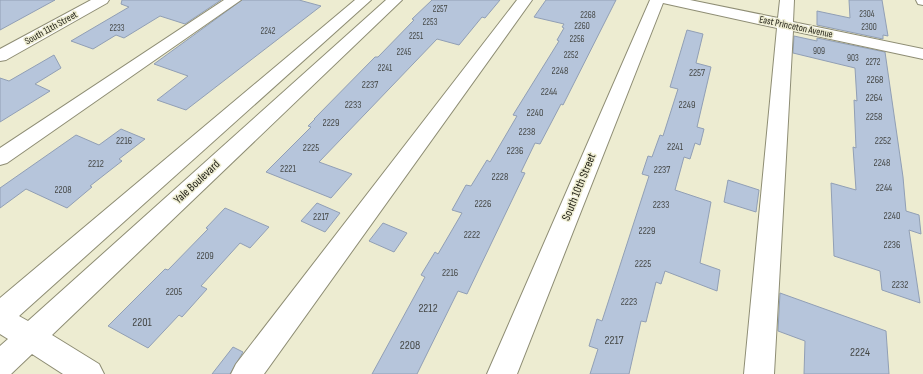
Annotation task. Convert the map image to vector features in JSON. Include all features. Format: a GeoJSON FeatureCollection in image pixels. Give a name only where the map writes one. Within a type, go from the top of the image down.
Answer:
{"type":"FeatureCollection","features":[{"type":"Feature","properties":{"kind":"street","name":"South 11th Street"},"geometry":{"type":"LineString","coordinates":[[0,56],[102,0]]}},
{"type":"Feature","properties":{"kind":"street"},"geometry":{"type":"LineString","coordinates":[[0,158],[234,0]]}},
{"type":"Feature","properties":{"kind":"street"},"geometry":{"type":"LineString","coordinates":[[0,315],[364,0]]}},
{"type":"Feature","properties":{"kind":"street","name":"Yale Boulevard"},"geometry":{"type":"LineString","coordinates":[[0,365],[394,0]]}},
{"type":"Feature","properties":{"kind":"street"},"geometry":{"type":"LineString","coordinates":[[246,374],[525,0]]}},
{"type":"Feature","properties":{"kind":"street","name":"South 10th Street"},"geometry":{"type":"LineString","coordinates":[[502,374],[657,0]]}},
{"type":"Feature","properties":{"kind":"street","name":"East Princeton Avenue"},"geometry":{"type":"LineString","coordinates":[[669,0],[923,54]]}},
{"type":"Feature","properties":{"kind":"street"},"geometry":{"type":"LineString","coordinates":[[759,374],[787,0]]}},
{"type":"Feature","properties":{"kind":"street"},"geometry":{"type":"LineString","coordinates":[[0,319],[89,374]]}},
{"type":"Feature","properties":{"kind":"building"},"geometry":{"type":"Polygon","coordinates":[[[0,0],[55,0],[0,30],[0,0]]]}},
{"type":"Feature","properties":{"kind":"building"},"geometry":{"type":"Polygon","coordinates":[[[122,0],[221,0],[185,24],[160,16],[124,38],[116,35],[93,49],[71,41],[129,7],[121,4],[122,0]]]}},
{"type":"Feature","properties":{"kind":"building"},"geometry":{"type":"Polygon","coordinates":[[[242,0],[299,0],[321,6],[186,110],[157,100],[188,76],[154,64],[242,0]]]}},
{"type":"Feature","properties":{"kind":"building"},"geometry":{"type":"Polygon","coordinates":[[[432,0],[500,0],[485,18],[482,17],[459,45],[437,39],[319,162],[352,174],[331,198],[266,172],[311,127],[308,126],[314,119],[375,57],[378,57],[414,20],[412,19],[432,0]]]}},
{"type":"Feature","properties":{"kind":"building"},"geometry":{"type":"Polygon","coordinates":[[[546,0],[616,0],[563,105],[561,104],[540,144],[535,143],[521,172],[525,173],[467,294],[458,291],[417,374],[372,374],[425,277],[421,275],[435,252],[438,254],[462,213],[452,210],[466,185],[471,186],[487,160],[490,162],[517,116],[513,115],[559,41],[557,40],[564,28],[562,27],[564,24],[534,17],[546,0]]]}},
{"type":"Feature","properties":{"kind":"building"},"geometry":{"type":"Polygon","coordinates":[[[849,0],[882,0],[888,36],[883,35],[883,39],[817,25],[817,11],[850,18],[849,0]]]}},
{"type":"Feature","properties":{"kind":"building"},"geometry":{"type":"Polygon","coordinates":[[[687,30],[703,34],[696,63],[711,67],[697,127],[704,129],[700,145],[695,143],[690,159],[684,157],[675,190],[711,202],[700,263],[720,270],[717,291],[665,271],[661,284],[656,282],[646,322],[641,321],[629,374],[590,374],[598,349],[589,346],[597,319],[602,321],[649,176],[642,174],[648,156],[652,157],[660,135],[663,136],[678,89],[670,87],[687,30]]]}},
{"type":"Feature","properties":{"kind":"building"},"geometry":{"type":"Polygon","coordinates":[[[794,36],[817,41],[817,38],[885,52],[903,177],[906,211],[919,215],[921,234],[909,230],[920,303],[882,290],[880,271],[834,256],[831,183],[856,190],[853,147],[856,148],[854,100],[857,101],[855,68],[793,53],[794,36]]]}},
{"type":"Feature","properties":{"kind":"building"},"geometry":{"type":"Polygon","coordinates":[[[54,55],[61,68],[35,84],[50,91],[0,122],[0,78],[9,81],[54,55]]]}},
{"type":"Feature","properties":{"kind":"building"},"geometry":{"type":"Polygon","coordinates":[[[121,129],[145,139],[119,159],[122,161],[90,186],[92,187],[67,208],[26,189],[0,208],[0,188],[76,135],[99,145],[121,129]]]}},
{"type":"Feature","properties":{"kind":"building"},"geometry":{"type":"Polygon","coordinates":[[[728,180],[759,190],[756,212],[724,202],[728,180]]]}},
{"type":"Feature","properties":{"kind":"building"},"geometry":{"type":"Polygon","coordinates":[[[317,203],[340,213],[325,232],[301,221],[317,203]]]}},
{"type":"Feature","properties":{"kind":"building"},"geometry":{"type":"Polygon","coordinates":[[[225,208],[269,227],[250,248],[240,243],[201,286],[207,289],[182,317],[179,315],[148,348],[108,326],[165,269],[168,270],[208,229],[206,228],[225,208]]]}},
{"type":"Feature","properties":{"kind":"building"},"geometry":{"type":"Polygon","coordinates":[[[383,223],[407,233],[394,252],[369,241],[383,223]]]}},
{"type":"Feature","properties":{"kind":"building"},"geometry":{"type":"Polygon","coordinates":[[[780,293],[886,331],[889,374],[804,374],[805,341],[778,331],[780,293]]]}},
{"type":"Feature","properties":{"kind":"building"},"geometry":{"type":"Polygon","coordinates":[[[233,347],[243,352],[230,374],[212,374],[233,347]]]}}]}
